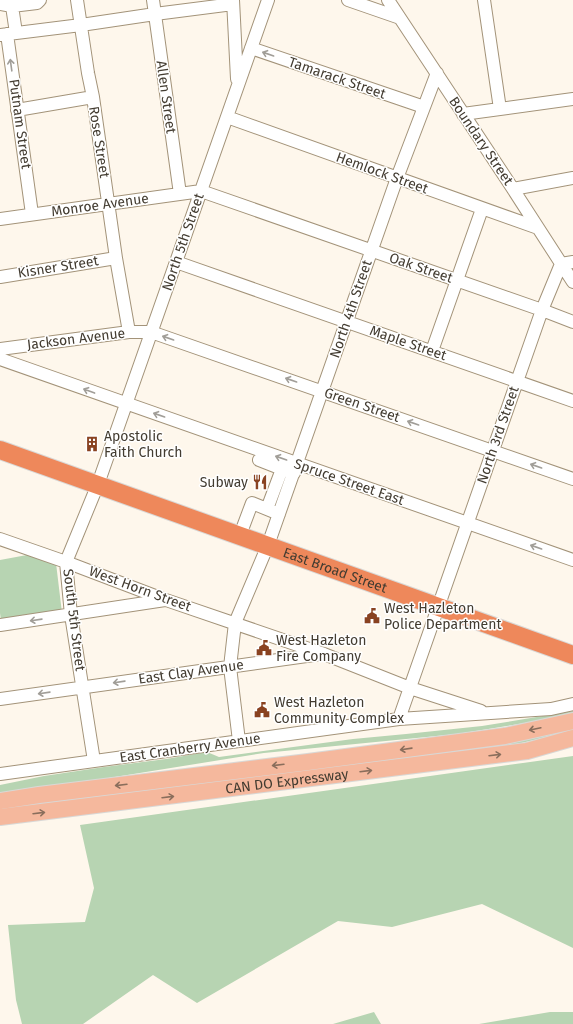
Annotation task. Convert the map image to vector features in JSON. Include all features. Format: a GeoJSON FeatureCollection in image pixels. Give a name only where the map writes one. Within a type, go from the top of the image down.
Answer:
{"type":"FeatureCollection","features":[{"type":"Feature","properties":{"kind":"highway","name":"East Broad Street"},"geometry":{"type":"LineString","coordinates":[[0,450],[573,654]]}},
{"type":"Feature","properties":{"kind":"main road","name":"CAN DO Expressway"},"geometry":{"type":"LineString","coordinates":[[0,801],[505,736],[573,721]]}},
{"type":"Feature","properties":{"kind":"main road","name":"CAN DO Expressway"},"geometry":{"type":"LineString","coordinates":[[0,817],[527,751],[573,738]]}},
{"type":"Feature","properties":{"kind":"main road"},"geometry":{"type":"LineString","coordinates":[[527,751],[573,744]]}},
{"type":"Feature","properties":{"kind":"street"},"geometry":{"type":"LineString","coordinates":[[6,5],[37,3],[40,0]]}},
{"type":"Feature","properties":{"kind":"street","name":"Rose Street"},"geometry":{"type":"LineString","coordinates":[[77,0],[109,203],[116,258],[129,332]]}},
{"type":"Feature","properties":{"kind":"street","name":"Allen Street"},"geometry":{"type":"LineString","coordinates":[[153,0],[180,194]]}},
{"type":"Feature","properties":{"kind":"street","name":"North 5th Street"},"geometry":{"type":"LineString","coordinates":[[98,484],[268,0]]}},
{"type":"Feature","properties":{"kind":"street"},"geometry":{"type":"LineString","coordinates":[[348,0],[400,18]]}},
{"type":"Feature","properties":{"kind":"street","name":"Boundary Street"},"geometry":{"type":"LineString","coordinates":[[388,0],[538,228],[567,263],[573,282]]}},
{"type":"Feature","properties":{"kind":"street"},"geometry":{"type":"LineString","coordinates":[[484,0],[500,109]]}},
{"type":"Feature","properties":{"kind":"street"},"geometry":{"type":"LineString","coordinates":[[8,34],[81,25],[233,2],[237,86]]}},
{"type":"Feature","properties":{"kind":"street","name":"Putnam Street"},"geometry":{"type":"LineString","coordinates":[[6,5],[8,34],[32,214]]}},
{"type":"Feature","properties":{"kind":"street","name":"Tamarack Street"},"geometry":{"type":"LineString","coordinates":[[251,48],[424,107]]}},
{"type":"Feature","properties":{"kind":"street","name":"North 4th Street"},"geometry":{"type":"LineString","coordinates":[[239,741],[230,667],[235,623],[268,545],[279,514],[291,469],[322,391],[397,178],[437,73]]}},
{"type":"Feature","properties":{"kind":"street"},"geometry":{"type":"LineString","coordinates":[[18,110],[92,96]]}},
{"type":"Feature","properties":{"kind":"street"},"geometry":{"type":"LineString","coordinates":[[463,114],[573,98]]}},
{"type":"Feature","properties":{"kind":"street","name":"Hemlock Street"},"geometry":{"type":"LineString","coordinates":[[227,117],[538,228]]}},
{"type":"Feature","properties":{"kind":"street"},"geometry":{"type":"LineString","coordinates":[[513,189],[573,178]]}},
{"type":"Feature","properties":{"kind":"street","name":"Monroe Avenue"},"geometry":{"type":"LineString","coordinates":[[0,219],[201,191]]}},
{"type":"Feature","properties":{"kind":"street","name":"Oak Street"},"geometry":{"type":"LineString","coordinates":[[201,191],[573,322]]}},
{"type":"Feature","properties":{"kind":"street"},"geometry":{"type":"LineString","coordinates":[[432,351],[482,209]]}},
{"type":"Feature","properties":{"kind":"street","name":"Kisner Street"},"geometry":{"type":"LineString","coordinates":[[0,277],[116,258]]}},
{"type":"Feature","properties":{"kind":"street","name":"Maple Street"},"geometry":{"type":"LineString","coordinates":[[176,262],[573,401]]}},
{"type":"Feature","properties":{"kind":"street","name":"North 3rd Street"},"geometry":{"type":"LineString","coordinates":[[399,719],[542,310],[567,263]]}},
{"type":"Feature","properties":{"kind":"street","name":"Jackson Avenue"},"geometry":{"type":"LineString","coordinates":[[0,349],[129,332],[151,332]]}},
{"type":"Feature","properties":{"kind":"street","name":"Green Street"},"geometry":{"type":"LineString","coordinates":[[151,332],[573,479]]}},
{"type":"Feature","properties":{"kind":"street","name":"Spruce Street East"},"geometry":{"type":"LineString","coordinates":[[0,359],[126,404],[291,469],[468,523],[573,560]]}},
{"type":"Feature","properties":{"kind":"street"},"geometry":{"type":"LineString","coordinates":[[259,460],[291,469],[267,509]]}},
{"type":"Feature","properties":{"kind":"street","name":"South 5th Street"},"geometry":{"type":"LineString","coordinates":[[94,761],[71,615],[66,562],[98,484]]}},
{"type":"Feature","properties":{"kind":"street"},"geometry":{"type":"LineString","coordinates":[[240,535],[252,503],[279,514]]}},
{"type":"Feature","properties":{"kind":"street","name":"West Horn Street"},"geometry":{"type":"LineString","coordinates":[[0,539],[166,600],[324,654],[410,688],[486,712]]}},
{"type":"Feature","properties":{"kind":"street"},"geometry":{"type":"LineString","coordinates":[[0,546],[14,544]]}},
{"type":"Feature","properties":{"kind":"street"},"geometry":{"type":"LineString","coordinates":[[0,625],[166,600]]}},
{"type":"Feature","properties":{"kind":"street","name":"East Clay Avenue"},"geometry":{"type":"LineString","coordinates":[[0,699],[324,654]]}},
{"type":"Feature","properties":{"kind":"street","name":"East Cranberry Avenue"},"geometry":{"type":"LineString","coordinates":[[0,774],[399,719],[551,708],[573,704]]}},
{"type":"Feature","properties":{"kind":"green space"},"geometry":{"type":"Polygon","coordinates":[[[27,555],[56,563],[62,613],[1,621],[0,560],[27,555]]]}},
{"type":"Feature","properties":{"kind":"green space"},"geometry":{"type":"Polygon","coordinates":[[[573,711],[573,715],[457,734],[264,753],[65,785],[0,793],[0,785],[44,776],[207,752],[219,757],[353,739],[482,726],[573,711]]]}},
{"type":"Feature","properties":{"kind":"green space"},"geometry":{"type":"Polygon","coordinates":[[[573,728],[573,731],[517,744],[452,754],[20,808],[49,802],[573,728]]]}},
{"type":"Feature","properties":{"kind":"green space"},"geometry":{"type":"Polygon","coordinates":[[[573,756],[573,948],[482,904],[392,927],[338,921],[197,1003],[153,975],[83,1024],[22,1024],[16,1000],[8,925],[85,922],[94,888],[80,825],[573,756]]]}},
{"type":"Feature","properties":{"kind":"green space"},"geometry":{"type":"Polygon","coordinates":[[[374,1012],[381,1024],[333,1024],[374,1012]]]}},
{"type":"Feature","properties":{"kind":"green space"},"geometry":{"type":"Polygon","coordinates":[[[550,1012],[573,1012],[573,1024],[479,1024],[550,1012]]]}},
{"type":"Feature","properties":{"kind":"place","name":"Apostolic Faith Church"},"geometry":{"type":"Point","coordinates":[92,444]}},
{"type":"Feature","properties":{"kind":"place","name":"Subway"},"geometry":{"type":"Point","coordinates":[260,482]}},
{"type":"Feature","properties":{"kind":"place","name":"West Hazleton Police Department"},"geometry":{"type":"Point","coordinates":[372,616]}},
{"type":"Feature","properties":{"kind":"place","name":"West Hazleton Fire Company"},"geometry":{"type":"Point","coordinates":[264,648]}},
{"type":"Feature","properties":{"kind":"place","name":"West Hazleton Community Complex"},"geometry":{"type":"Point","coordinates":[262,710]}}]}
